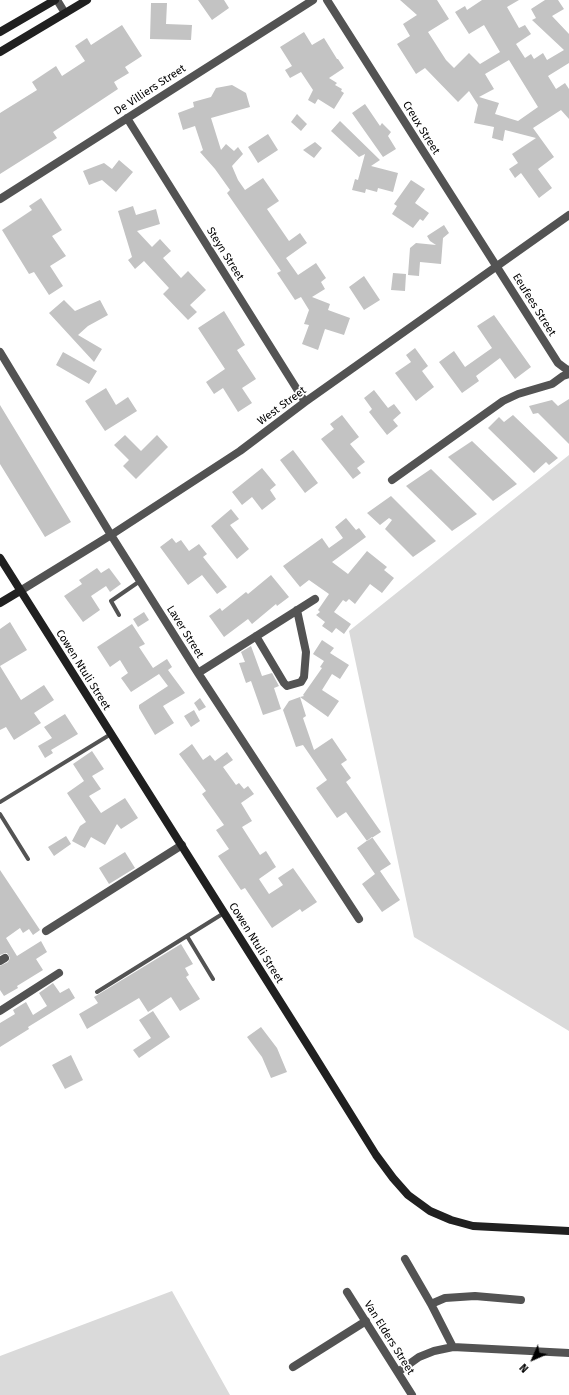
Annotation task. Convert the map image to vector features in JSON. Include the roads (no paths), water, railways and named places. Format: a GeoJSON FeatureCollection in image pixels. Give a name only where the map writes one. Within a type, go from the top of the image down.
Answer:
{"type":"FeatureCollection","features":[{"type":"Feature","properties":{"kind":"street"},"geometry":{"type":"LineString","coordinates":[[0,32],[56,0],[65,13]]}},
{"type":"Feature","properties":{"kind":"street"},"geometry":{"type":"LineString","coordinates":[[0,52],[86,0]]}},
{"type":"Feature","properties":{"kind":"street","name":"De Villiers Street"},"geometry":{"type":"LineString","coordinates":[[0,199],[313,0]]}},
{"type":"Feature","properties":{"kind":"street","name":"Creux Street"},"geometry":{"type":"LineString","coordinates":[[327,0],[497,267]]}},
{"type":"Feature","properties":{"kind":"street","name":"Steyn Street"},"geometry":{"type":"LineString","coordinates":[[127,118],[305,402]]}},
{"type":"Feature","properties":{"kind":"street","name":"West Street"},"geometry":{"type":"LineString","coordinates":[[0,603],[240,451],[305,402],[569,215]]}},
{"type":"Feature","properties":{"kind":"street","name":"Eeufees Street"},"geometry":{"type":"LineString","coordinates":[[497,267],[558,363],[569,370]]}},
{"type":"Feature","properties":{"kind":"street","name":"Laver Street"},"geometry":{"type":"LineString","coordinates":[[0,352],[198,673],[359,919]]}},
{"type":"Feature","properties":{"kind":"street"},"geometry":{"type":"LineString","coordinates":[[392,480],[503,401],[518,394],[552,384],[563,376],[569,374]]}},
{"type":"Feature","properties":{"kind":"street","name":"Cowen Ntuli Street"},"geometry":{"type":"LineString","coordinates":[[0,558],[376,1155],[408,1195],[430,1211],[452,1220],[473,1226],[569,1231]]}},
{"type":"Feature","properties":{"kind":"street"},"geometry":{"type":"LineString","coordinates":[[198,673],[315,599]]}},
{"type":"Feature","properties":{"kind":"street"},"geometry":{"type":"LineString","coordinates":[[256,636],[284,683],[287,686],[300,682],[304,677],[306,652],[296,610]]}},
{"type":"Feature","properties":{"kind":"street"},"geometry":{"type":"LineString","coordinates":[[46,931],[182,845]]}},
{"type":"Feature","properties":{"kind":"street"},"geometry":{"type":"LineString","coordinates":[[0,1011],[59,973]]}},
{"type":"Feature","properties":{"kind":"street"},"geometry":{"type":"LineString","coordinates":[[405,1259],[431,1304],[453,1347]]}},
{"type":"Feature","properties":{"kind":"street","name":"Van Elders Street"},"geometry":{"type":"LineString","coordinates":[[347,1292],[412,1395]]}},
{"type":"Feature","properties":{"kind":"street"},"geometry":{"type":"LineString","coordinates":[[431,1304],[445,1298],[475,1296],[521,1300]]}},
{"type":"Feature","properties":{"kind":"street"},"geometry":{"type":"LineString","coordinates":[[293,1367],[366,1321]]}},
{"type":"Feature","properties":{"kind":"street"},"geometry":{"type":"LineString","coordinates":[[398,1372],[419,1358],[434,1351],[453,1347],[569,1353]]}},
{"type":"Feature","properties":{"kind":"lane"},"geometry":{"type":"LineString","coordinates":[[119,615],[111,600],[140,581]]}},
{"type":"Feature","properties":{"kind":"lane"},"geometry":{"type":"LineString","coordinates":[[0,802],[111,734]]}},
{"type":"Feature","properties":{"kind":"lane"},"geometry":{"type":"LineString","coordinates":[[0,814],[28,859]]}},
{"type":"Feature","properties":{"kind":"lane"},"geometry":{"type":"LineString","coordinates":[[97,992],[224,913]]}},
{"type":"Feature","properties":{"kind":"lane"},"geometry":{"type":"LineString","coordinates":[[187,936],[213,979]]}}]}
